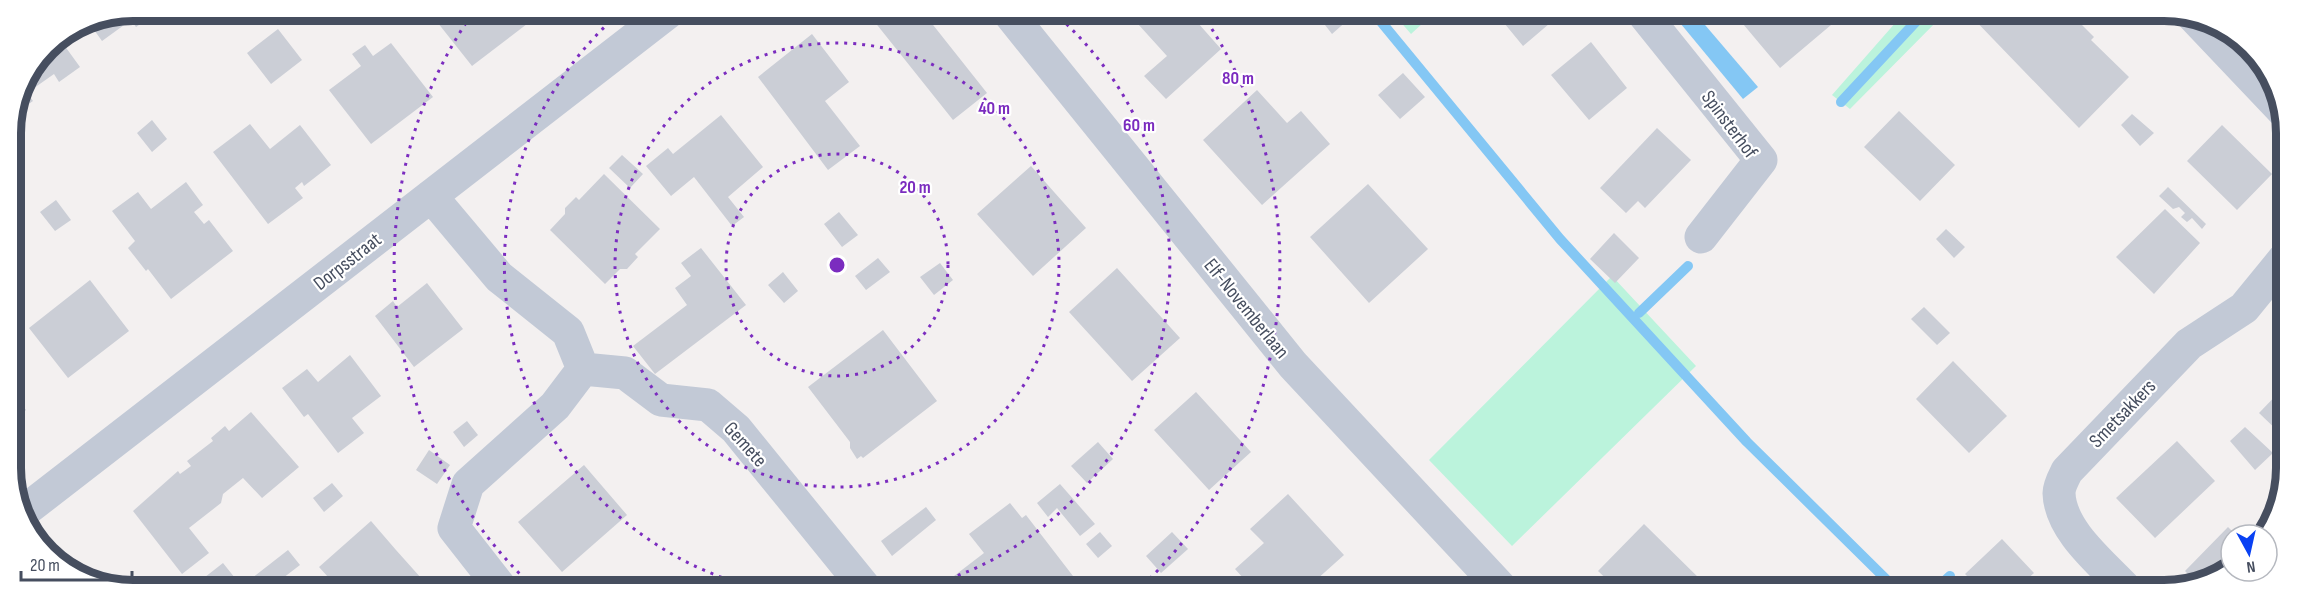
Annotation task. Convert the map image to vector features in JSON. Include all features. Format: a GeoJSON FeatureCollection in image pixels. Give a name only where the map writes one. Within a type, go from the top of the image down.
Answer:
{"type":"FeatureCollection","features":[{"type":"Feature","properties":{"kind":"street","name":"Dorpsstraat"},"geometry":{"type":"LineString","coordinates":[[29,508],[657,21]]}},
{"type":"Feature","properties":{"kind":"street","name":"Elf-Novemberlaan"},"geometry":{"type":"LineString","coordinates":[[1015,21],[1293,365],[1494,580]]}},
{"type":"Feature","properties":{"kind":"street","name":"Spinsterhof"},"geometry":{"type":"LineString","coordinates":[[1649,21],[1761,160],[1701,237]]}},
{"type":"Feature","properties":{"kind":"street"},"geometry":{"type":"LineString","coordinates":[[2206,29],[2269,97]]}},
{"type":"Feature","properties":{"kind":"street"},"geometry":{"type":"LineString","coordinates":[[431,196],[499,277],[568,332],[583,369],[555,406],[468,484],[454,528],[495,580]]}},
{"type":"Feature","properties":{"kind":"street","name":"Smetsakkers"},"geometry":{"type":"LineString","coordinates":[[2118,580],[2075,535],[2063,515],[2059,491],[2067,471],[2189,344],[2244,308],[2276,269]]}},
{"type":"Feature","properties":{"kind":"street","name":"Gemete"},"geometry":{"type":"LineString","coordinates":[[583,369],[625,373],[661,400],[708,405],[736,429],[859,580]]}},
{"type":"Feature","properties":{"kind":"green space"},"geometry":{"type":"Polygon","coordinates":[[[1400,21],[1425,21],[1411,34],[1400,21]]]}},
{"type":"Feature","properties":{"kind":"green space"},"geometry":{"type":"Polygon","coordinates":[[[1897,21],[1937,21],[1850,109],[1832,95],[1897,21]]]}},
{"type":"Feature","properties":{"kind":"green space"},"geometry":{"type":"Polygon","coordinates":[[[1612,276],[1696,366],[1512,546],[1429,460],[1612,276]]]}},
{"type":"Feature","properties":{"kind":"water"},"geometry":{"type":"Polygon","coordinates":[[[1678,21],[1702,21],[1758,87],[1743,99],[1678,21]]]}},
{"type":"Feature","properties":{"kind":"building"},"geometry":{"type":"Polygon","coordinates":[[[129,21],[102,41],[93,29],[111,23],[129,21]]]}},
{"type":"Feature","properties":{"kind":"building"},"geometry":{"type":"Polygon","coordinates":[[[132,21],[145,21],[136,27],[132,21]]]}},
{"type":"Feature","properties":{"kind":"building"},"geometry":{"type":"Polygon","coordinates":[[[436,21],[531,21],[472,66],[436,21]]]}},
{"type":"Feature","properties":{"kind":"building"},"geometry":{"type":"Polygon","coordinates":[[[874,21],[930,21],[987,93],[953,120],[874,21]]]}},
{"type":"Feature","properties":{"kind":"building"},"geometry":{"type":"Polygon","coordinates":[[[1135,21],[1196,21],[1221,49],[1166,99],[1144,76],[1167,56],[1135,21]]]}},
{"type":"Feature","properties":{"kind":"building"},"geometry":{"type":"Polygon","coordinates":[[[1322,21],[1347,21],[1332,34],[1322,21]]]}},
{"type":"Feature","properties":{"kind":"building"},"geometry":{"type":"Polygon","coordinates":[[[1502,21],[1552,21],[1523,46],[1502,21]]]}},
{"type":"Feature","properties":{"kind":"building"},"geometry":{"type":"Polygon","coordinates":[[[1741,21],[1830,21],[1831,25],[1780,68],[1741,21]]]}},
{"type":"Feature","properties":{"kind":"building"},"geometry":{"type":"Polygon","coordinates":[[[1976,21],[2071,21],[2074,24],[2078,21],[2094,37],[2091,40],[2129,77],[2079,128],[1976,21]]]}},
{"type":"Feature","properties":{"kind":"building"},"geometry":{"type":"Polygon","coordinates":[[[278,29],[302,60],[271,84],[247,53],[278,29]]]}},
{"type":"Feature","properties":{"kind":"building"},"geometry":{"type":"Polygon","coordinates":[[[812,34],[849,82],[825,101],[860,146],[828,170],[758,77],[812,34]]]}},
{"type":"Feature","properties":{"kind":"building"},"geometry":{"type":"Polygon","coordinates":[[[1591,42],[1627,88],[1589,120],[1551,75],[1591,42]]]}},
{"type":"Feature","properties":{"kind":"building"},"geometry":{"type":"Polygon","coordinates":[[[391,43],[433,97],[371,144],[329,90],[361,66],[352,54],[365,45],[373,56],[391,43]]]}},
{"type":"Feature","properties":{"kind":"building"},"geometry":{"type":"Polygon","coordinates":[[[64,45],[80,67],[59,82],[54,74],[30,91],[40,71],[64,45]]]}},
{"type":"Feature","properties":{"kind":"building"},"geometry":{"type":"Polygon","coordinates":[[[1403,73],[1425,97],[1400,119],[1378,95],[1403,73]]]}},
{"type":"Feature","properties":{"kind":"building"},"geometry":{"type":"Polygon","coordinates":[[[1257,90],[1287,123],[1301,111],[1330,144],[1262,205],[1203,140],[1257,90]]]}},
{"type":"Feature","properties":{"kind":"building"},"geometry":{"type":"Polygon","coordinates":[[[28,95],[33,101],[24,107],[28,95]]]}},
{"type":"Feature","properties":{"kind":"building"},"geometry":{"type":"Polygon","coordinates":[[[1899,111],[1955,165],[1920,201],[1864,147],[1899,111]]]}},
{"type":"Feature","properties":{"kind":"building"},"geometry":{"type":"Polygon","coordinates":[[[2132,114],[2154,133],[2140,146],[2121,125],[2132,114]]]}},
{"type":"Feature","properties":{"kind":"building"},"geometry":{"type":"Polygon","coordinates":[[[721,115],[763,167],[728,197],[744,217],[732,226],[694,177],[671,196],[646,166],[668,148],[673,154],[721,115]]]}},
{"type":"Feature","properties":{"kind":"building"},"geometry":{"type":"Polygon","coordinates":[[[152,120],[167,139],[152,152],[137,133],[152,120]]]}},
{"type":"Feature","properties":{"kind":"building"},"geometry":{"type":"Polygon","coordinates":[[[250,124],[270,149],[300,125],[331,165],[304,186],[302,182],[295,188],[303,198],[268,224],[213,152],[250,124]]]}},
{"type":"Feature","properties":{"kind":"building"},"geometry":{"type":"Polygon","coordinates":[[[2222,125],[2272,174],[2237,210],[2187,161],[2222,125]]]}},
{"type":"Feature","properties":{"kind":"building"},"geometry":{"type":"Polygon","coordinates":[[[1657,128],[1691,160],[1645,208],[1638,201],[1626,213],[1600,188],[1657,128]]]}},
{"type":"Feature","properties":{"kind":"building"},"geometry":{"type":"Polygon","coordinates":[[[622,155],[643,174],[630,188],[609,168],[622,155]]]}},
{"type":"Feature","properties":{"kind":"building"},"geometry":{"type":"Polygon","coordinates":[[[1031,166],[1086,228],[1033,276],[977,214],[1031,166]]]}},
{"type":"Feature","properties":{"kind":"building"},"geometry":{"type":"Polygon","coordinates":[[[604,174],[660,229],[635,254],[638,257],[627,269],[620,269],[605,284],[550,230],[565,214],[565,208],[576,197],[579,200],[604,174]]]}},
{"type":"Feature","properties":{"kind":"building"},"geometry":{"type":"Polygon","coordinates":[[[186,182],[203,205],[194,212],[204,224],[209,220],[233,251],[171,299],[128,248],[135,241],[112,211],[138,192],[151,209],[186,182]]]}},
{"type":"Feature","properties":{"kind":"building"},"geometry":{"type":"Polygon","coordinates":[[[1368,184],[1428,249],[1369,303],[1310,237],[1368,184]]]}},
{"type":"Feature","properties":{"kind":"building"},"geometry":{"type":"Polygon","coordinates":[[[2168,187],[2206,224],[2202,229],[2192,218],[2187,222],[2181,217],[2185,213],[2179,207],[2173,209],[2159,196],[2168,187]]]}},
{"type":"Feature","properties":{"kind":"building"},"geometry":{"type":"Polygon","coordinates":[[[56,200],[71,220],[55,231],[40,212],[56,200]]]}},
{"type":"Feature","properties":{"kind":"building"},"geometry":{"type":"Polygon","coordinates":[[[2165,209],[2200,243],[2154,294],[2116,257],[2165,209]]]}},
{"type":"Feature","properties":{"kind":"building"},"geometry":{"type":"Polygon","coordinates":[[[839,212],[858,235],[842,247],[824,224],[839,212]]]}},
{"type":"Feature","properties":{"kind":"building"},"geometry":{"type":"Polygon","coordinates":[[[1946,229],[1965,247],[1954,258],[1936,239],[1946,229]]]}},
{"type":"Feature","properties":{"kind":"building"},"geometry":{"type":"Polygon","coordinates":[[[1614,233],[1639,258],[1615,283],[1590,259],[1614,233]]]}},
{"type":"Feature","properties":{"kind":"building"},"geometry":{"type":"Polygon","coordinates":[[[701,248],[746,305],[655,374],[633,346],[687,305],[675,288],[691,276],[681,263],[701,248]]]}},
{"type":"Feature","properties":{"kind":"building"},"geometry":{"type":"Polygon","coordinates":[[[878,258],[890,272],[866,290],[855,276],[878,258]]]}},
{"type":"Feature","properties":{"kind":"building"},"geometry":{"type":"Polygon","coordinates":[[[940,263],[953,280],[934,295],[920,277],[940,263]]]}},
{"type":"Feature","properties":{"kind":"building"},"geometry":{"type":"Polygon","coordinates":[[[1117,268],[1180,338],[1132,381],[1069,312],[1117,268]]]}},
{"type":"Feature","properties":{"kind":"building"},"geometry":{"type":"Polygon","coordinates":[[[783,272],[798,291],[784,303],[768,285],[783,272]]]}},
{"type":"Feature","properties":{"kind":"building"},"geometry":{"type":"Polygon","coordinates":[[[90,280],[129,331],[68,378],[29,328],[90,280]]]}},
{"type":"Feature","properties":{"kind":"building"},"geometry":{"type":"Polygon","coordinates":[[[427,283],[463,329],[414,367],[375,316],[393,301],[397,307],[427,283]]]}},
{"type":"Feature","properties":{"kind":"building"},"geometry":{"type":"Polygon","coordinates":[[[1924,307],[1950,333],[1937,345],[1911,319],[1924,307]]]}},
{"type":"Feature","properties":{"kind":"building"},"geometry":{"type":"Polygon","coordinates":[[[883,330],[937,401],[863,458],[861,456],[857,459],[850,448],[850,442],[808,387],[883,330]]]}},
{"type":"Feature","properties":{"kind":"building"},"geometry":{"type":"Polygon","coordinates":[[[350,355],[381,396],[352,418],[364,433],[338,453],[308,414],[304,417],[282,388],[307,369],[318,382],[350,355]]]}},
{"type":"Feature","properties":{"kind":"building"},"geometry":{"type":"Polygon","coordinates":[[[1953,361],[2007,416],[1969,453],[1916,399],[1953,361]]]}},
{"type":"Feature","properties":{"kind":"building"},"geometry":{"type":"Polygon","coordinates":[[[1196,392],[1251,452],[1209,490],[1154,430],[1196,392]]]}},
{"type":"Feature","properties":{"kind":"building"},"geometry":{"type":"Polygon","coordinates":[[[2276,395],[2276,429],[2259,413],[2276,395]]]}},
{"type":"Feature","properties":{"kind":"building"},"geometry":{"type":"Polygon","coordinates":[[[21,404],[26,410],[21,414],[21,404]]]}},
{"type":"Feature","properties":{"kind":"building"},"geometry":{"type":"Polygon","coordinates":[[[251,412],[299,467],[262,498],[243,478],[223,494],[221,503],[189,528],[209,553],[182,574],[133,511],[178,471],[180,474],[191,466],[187,461],[213,441],[211,438],[225,426],[229,431],[251,412]]]}},
{"type":"Feature","properties":{"kind":"building"},"geometry":{"type":"Polygon","coordinates":[[[467,421],[478,435],[464,447],[453,432],[467,421]]]}},
{"type":"Feature","properties":{"kind":"building"},"geometry":{"type":"Polygon","coordinates":[[[2245,427],[2273,453],[2255,470],[2230,441],[2245,427]]]}},
{"type":"Feature","properties":{"kind":"building"},"geometry":{"type":"Polygon","coordinates":[[[2177,441],[2215,481],[2155,538],[2116,498],[2177,441]]]}},
{"type":"Feature","properties":{"kind":"building"},"geometry":{"type":"Polygon","coordinates":[[[1098,442],[1113,459],[1087,483],[1071,466],[1098,442]]]}},
{"type":"Feature","properties":{"kind":"building"},"geometry":{"type":"Polygon","coordinates":[[[429,450],[450,465],[437,484],[416,470],[429,450]]]}},
{"type":"Feature","properties":{"kind":"building"},"geometry":{"type":"Polygon","coordinates":[[[584,465],[627,515],[562,572],[518,522],[584,465]]]}},
{"type":"Feature","properties":{"kind":"building"},"geometry":{"type":"Polygon","coordinates":[[[332,483],[343,496],[324,512],[313,498],[332,483]]]}},
{"type":"Feature","properties":{"kind":"building"},"geometry":{"type":"Polygon","coordinates":[[[1060,484],[1095,524],[1080,536],[1057,508],[1048,517],[1037,503],[1060,484]]]}},
{"type":"Feature","properties":{"kind":"building"},"geometry":{"type":"Polygon","coordinates":[[[1288,494],[1344,555],[1316,580],[1245,580],[1235,569],[1264,543],[1250,529],[1288,494]]]}},
{"type":"Feature","properties":{"kind":"building"},"geometry":{"type":"Polygon","coordinates":[[[1010,503],[1022,518],[1026,515],[1076,580],[957,580],[954,576],[984,553],[969,534],[1010,503]]]}},
{"type":"Feature","properties":{"kind":"building"},"geometry":{"type":"Polygon","coordinates":[[[926,507],[936,520],[892,556],[881,541],[926,507]]]}},
{"type":"Feature","properties":{"kind":"building"},"geometry":{"type":"Polygon","coordinates":[[[371,521],[423,580],[331,580],[319,567],[371,521]]]}},
{"type":"Feature","properties":{"kind":"building"},"geometry":{"type":"Polygon","coordinates":[[[1644,524],[1701,580],[1607,580],[1598,571],[1644,524]]]}},
{"type":"Feature","properties":{"kind":"building"},"geometry":{"type":"Polygon","coordinates":[[[1100,532],[1112,546],[1098,558],[1086,544],[1100,532]]]}},
{"type":"Feature","properties":{"kind":"building"},"geometry":{"type":"Polygon","coordinates":[[[1172,532],[1188,549],[1161,573],[1146,556],[1172,532]]]}},
{"type":"Feature","properties":{"kind":"building"},"geometry":{"type":"Polygon","coordinates":[[[2219,536],[2219,565],[2191,577],[2185,571],[2219,536]]]}},
{"type":"Feature","properties":{"kind":"building"},"geometry":{"type":"Polygon","coordinates":[[[2002,539],[2034,573],[2026,580],[1971,580],[1965,574],[2002,539]]]}},
{"type":"Feature","properties":{"kind":"building"},"geometry":{"type":"Polygon","coordinates":[[[288,550],[300,565],[280,580],[254,580],[252,578],[288,550]]]}},
{"type":"Feature","properties":{"kind":"building"},"geometry":{"type":"Polygon","coordinates":[[[223,563],[235,578],[232,580],[201,580],[223,563]]]}},
{"type":"Feature","properties":{"kind":"waterway"},"geometry":{"type":"LineString","coordinates":[[1380,21],[1560,239],[1747,442],[1887,580]]}},
{"type":"Feature","properties":{"kind":"waterway"},"geometry":{"type":"LineString","coordinates":[[1841,102],[1917,21]]}},
{"type":"Feature","properties":{"kind":"waterway"},"geometry":{"type":"LineString","coordinates":[[1639,313],[1688,266]]}},
{"type":"Feature","properties":{"kind":"waterway"},"geometry":{"type":"LineString","coordinates":[[1946,580],[1950,576]]}}]}
